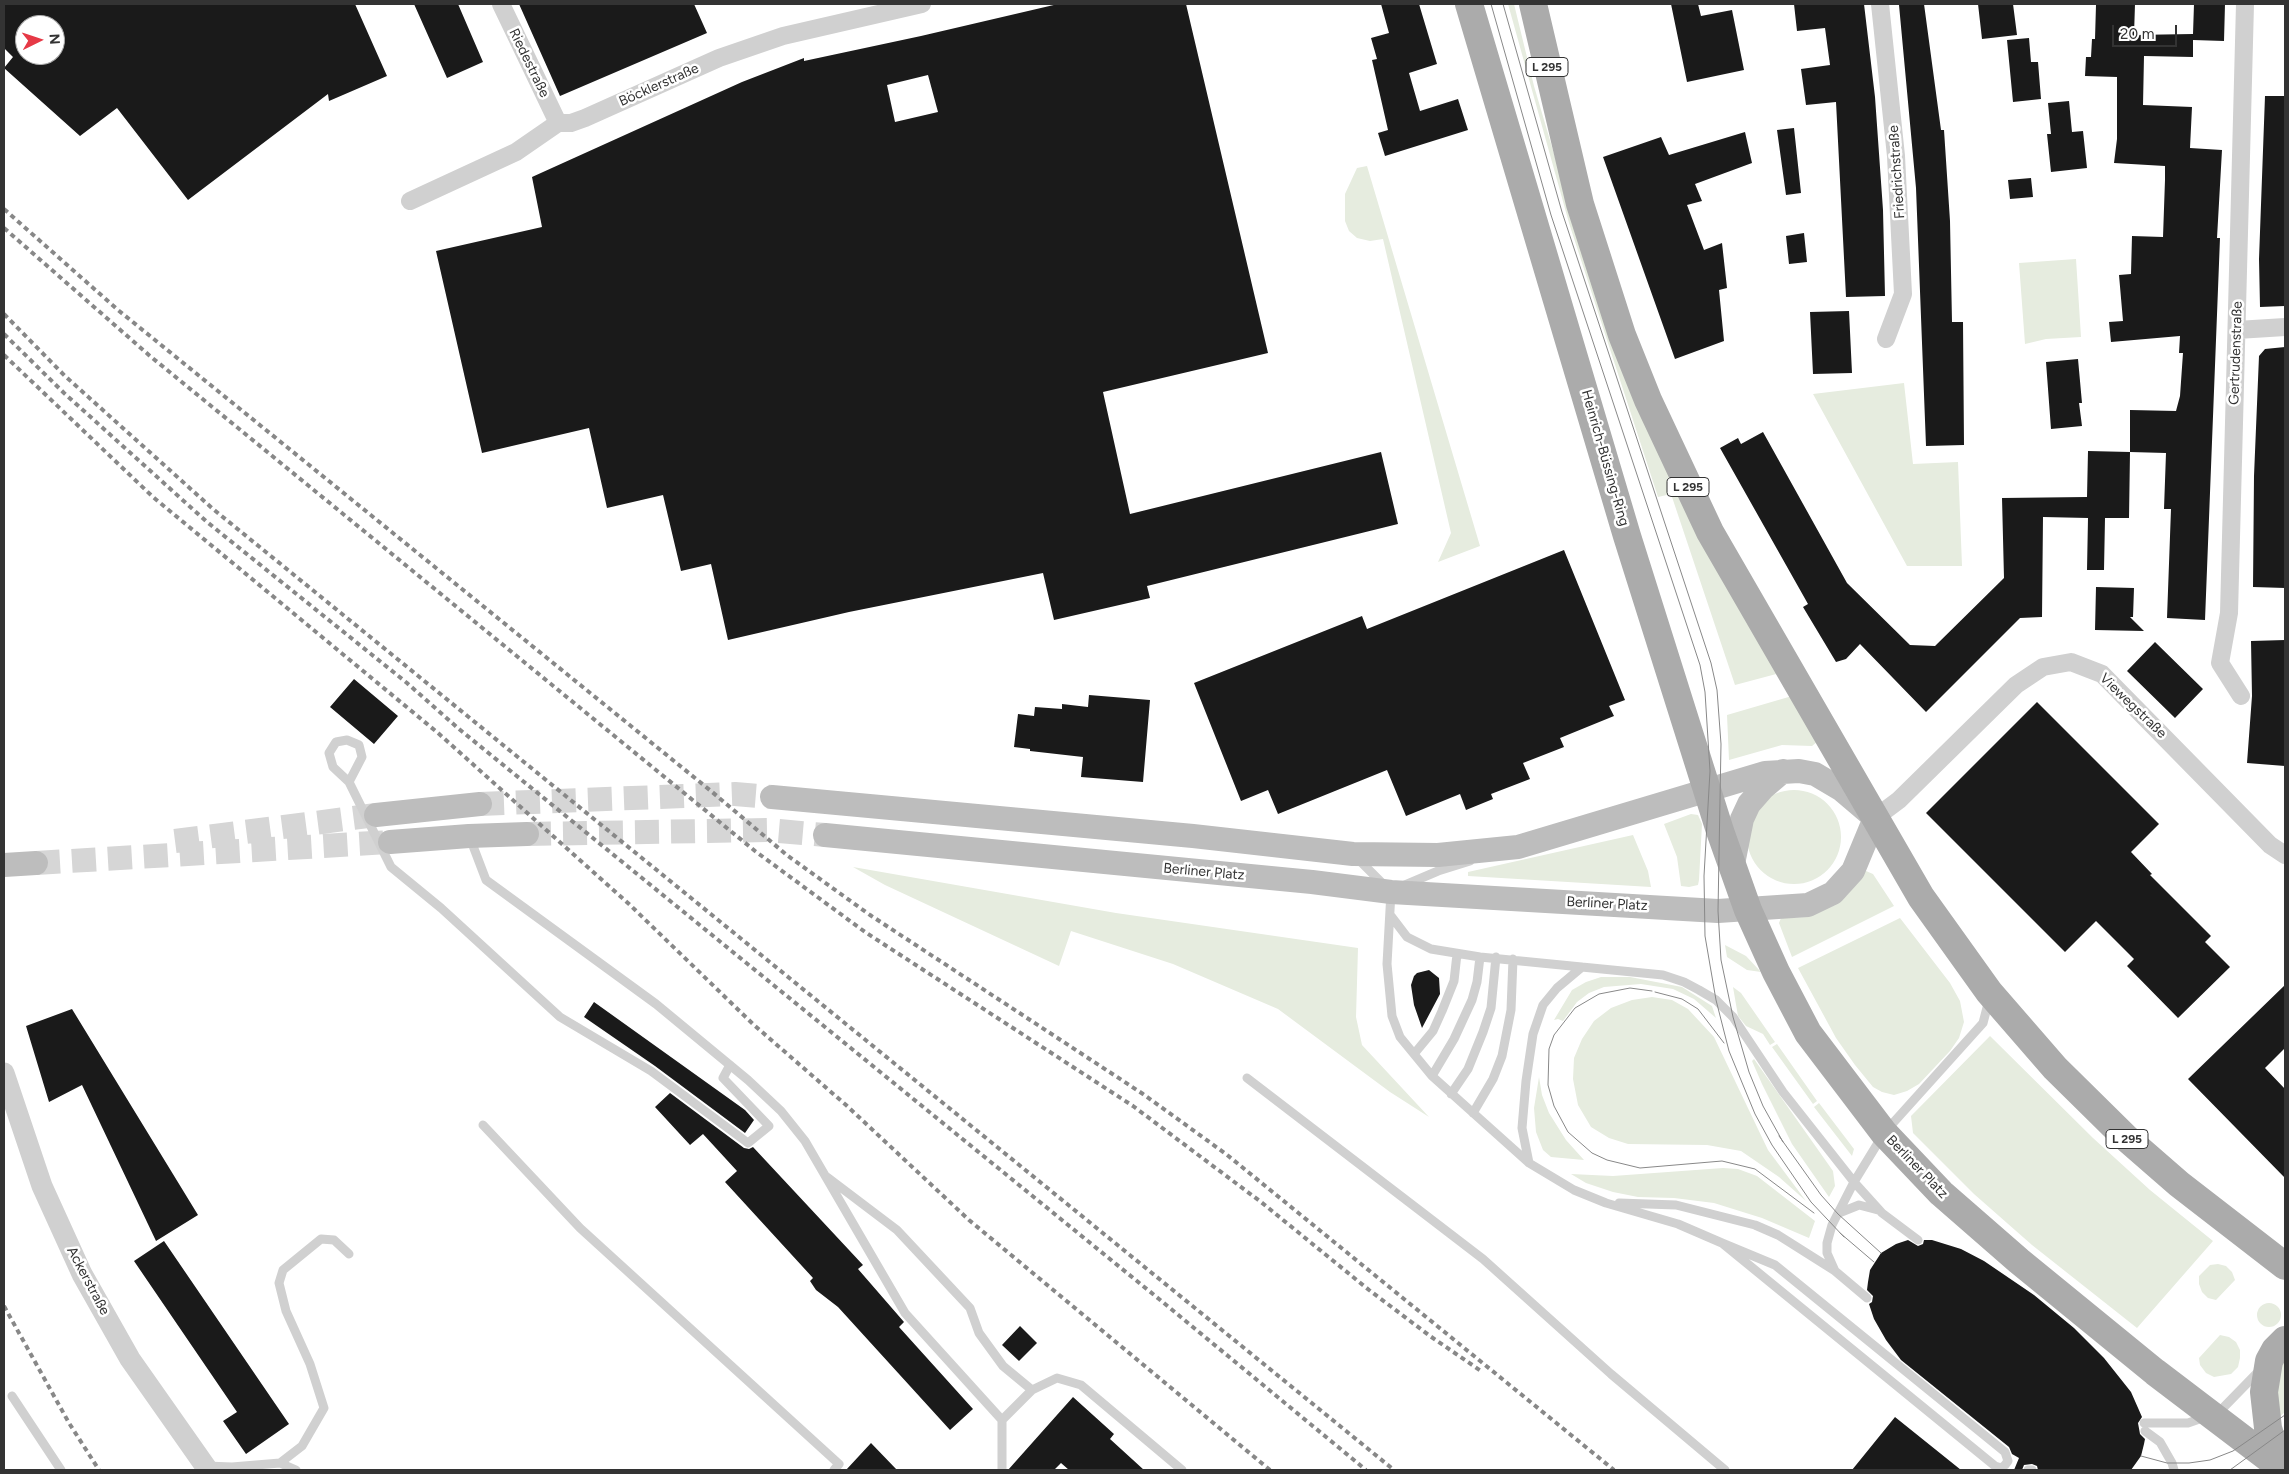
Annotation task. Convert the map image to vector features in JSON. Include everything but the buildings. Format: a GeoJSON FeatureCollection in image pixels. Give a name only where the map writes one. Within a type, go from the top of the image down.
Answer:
{"type":"FeatureCollection","features":[{"type":"Feature","properties":{"kind":"main road","name":"Heinrich-Büssing-Ring"},"geometry":{"type":"LineString","coordinates":[[1469,4],[1627,536],[1732,869],[1748,910]]}},
{"type":"Feature","properties":{"kind":"main road","name":"L 295"},"geometry":{"type":"LineString","coordinates":[[1533,4],[1580,204],[1622,335],[1648,400],[1710,532],[1937,922],[2035,1047],[2125,1137],[2216,1214],[2285,1265]]}},
{"type":"Feature","properties":{"kind":"main road"},"geometry":{"type":"LineString","coordinates":[[1732,869],[1742,819],[1749,804],[1763,788],[1783,771]]}},
{"type":"Feature","properties":{"kind":"main road"},"geometry":{"type":"LineString","coordinates":[[772,797],[1193,836],[1353,854],[1438,855],[1518,847],[1765,773],[1783,771],[1815,774],[1842,790],[1875,818],[1853,871],[1833,893],[1808,905],[1748,910]]}},
{"type":"Feature","properties":{"kind":"main road"},"geometry":{"type":"LineString","coordinates":[[376,815],[480,804]]}},
{"type":"Feature","properties":{"kind":"main road"},"geometry":{"type":"LineString","coordinates":[[390,842],[527,834]]}},
{"type":"Feature","properties":{"kind":"main road","name":"Berliner Platz"},"geometry":{"type":"LineString","coordinates":[[825,835],[1312,882],[1391,892],[1711,911],[1748,910],[1776,972],[1808,1033],[1884,1133],[1941,1193],[1990,1237],[2171,1385],[2282,1469]]}},
{"type":"Feature","properties":{"kind":"main road"},"geometry":{"type":"LineString","coordinates":[[4,863],[35,860]]}},
{"type":"Feature","properties":{"kind":"main road"},"geometry":{"type":"LineString","coordinates":[[2282,1469],[2268,1428],[2263,1403],[2269,1361],[2275,1350],[2285,1340]]}},
{"type":"Feature","properties":{"kind":"street","name":"Riedestraße"},"geometry":{"type":"LineString","coordinates":[[501,4],[558,123]]}},
{"type":"Feature","properties":{"kind":"street","name":"Böcklerstraße"},"geometry":{"type":"LineString","coordinates":[[410,201],[516,152],[558,123],[571,123],[585,118],[719,58],[784,36],[922,4]]}},
{"type":"Feature","properties":{"kind":"street","name":"Friedrichstraße"},"geometry":{"type":"LineString","coordinates":[[1880,4],[1896,156],[1903,294],[1886,339]]}},
{"type":"Feature","properties":{"kind":"street","name":"Gertrudenstraße"},"geometry":{"type":"LineString","coordinates":[[2241,696],[2220,663],[2228,613],[2245,4]]}},
{"type":"Feature","properties":{"kind":"street"},"geometry":{"type":"LineString","coordinates":[[2237,330],[2285,327]]}},
{"type":"Feature","properties":{"kind":"street","name":"Viewegstraße"},"geometry":{"type":"LineString","coordinates":[[1875,818],[1899,800],[2016,685],[2042,667],[2071,662],[2102,674],[2270,845],[2285,854]]}},
{"type":"Feature","properties":{"kind":"street","name":"Ackerstraße"},"geometry":{"type":"LineString","coordinates":[[4,1073],[42,1186],[82,1274],[130,1359],[207,1468]]}},
{"type":"Feature","properties":{"kind":"lane"},"geometry":{"type":"LineString","coordinates":[[349,782],[362,757],[358,745],[347,740],[336,742],[329,753],[333,766],[349,782],[391,867],[441,908],[560,1017],[651,1071],[748,1143],[769,1126],[723,1078],[730,1065]]}},
{"type":"Feature","properties":{"kind":"lane"},"geometry":{"type":"LineString","coordinates":[[469,836],[486,880],[656,1004],[730,1065],[781,1112],[805,1141],[905,1313],[1002,1420],[1002,1470]]}},
{"type":"Feature","properties":{"kind":"lane"},"geometry":{"type":"LineString","coordinates":[[1391,892],[1438,871],[1518,847]]}},
{"type":"Feature","properties":{"kind":"lane"},"geometry":{"type":"LineString","coordinates":[[1353,854],[1391,892],[1388,964],[1392,1016],[1400,1037],[1432,1076],[1451,1094],[1529,1163],[1574,1190],[1606,1203],[1678,1224],[1775,1265],[2008,1456],[2005,1465],[1998,1468],[1722,1243]]}},
{"type":"Feature","properties":{"kind":"lane"},"geometry":{"type":"LineString","coordinates":[[1391,916],[1407,936],[1431,949],[1480,957],[1663,975],[1684,982],[1716,1000],[1732,1017],[1783,1092],[1854,1182],[1882,1213]]}},
{"type":"Feature","properties":{"kind":"lane"},"geometry":{"type":"LineString","coordinates":[[1414,1054],[1433,1030],[1442,1011],[1454,981],[1458,954]]}},
{"type":"Feature","properties":{"kind":"lane"},"geometry":{"type":"LineString","coordinates":[[1432,1076],[1454,1039],[1472,1000],[1477,982],[1480,957]]}},
{"type":"Feature","properties":{"kind":"lane"},"geometry":{"type":"LineString","coordinates":[[1451,1094],[1468,1069],[1491,1008],[1496,958]]}},
{"type":"Feature","properties":{"kind":"lane"},"geometry":{"type":"LineString","coordinates":[[1473,1113],[1493,1079],[1502,1056],[1512,1010],[1513,959]]}},
{"type":"Feature","properties":{"kind":"lane"},"geometry":{"type":"LineString","coordinates":[[1529,1163],[1522,1128],[1533,1034],[1543,1005],[1557,988],[1582,967]]}},
{"type":"Feature","properties":{"kind":"lane"},"geometry":{"type":"LineString","coordinates":[[1835,1271],[1827,1252],[1827,1242],[1854,1182],[1884,1133],[1983,1023],[1988,1009],[1990,992]]}},
{"type":"Feature","properties":{"kind":"lane"},"geometry":{"type":"LineString","coordinates":[[1247,1078],[1483,1260],[1611,1374],[1725,1470]]}},
{"type":"Feature","properties":{"kind":"lane"},"geometry":{"type":"LineString","coordinates":[[483,1125],[580,1228],[839,1464],[834,1470]]}},
{"type":"Feature","properties":{"kind":"lane"},"geometry":{"type":"LineString","coordinates":[[823,1174],[898,1230],[970,1308],[979,1333],[1003,1366],[1032,1390]]}},
{"type":"Feature","properties":{"kind":"lane"},"geometry":{"type":"LineString","coordinates":[[1606,1203],[1676,1205],[1755,1225],[1778,1235],[1835,1271],[1867,1298]]}},
{"type":"Feature","properties":{"kind":"lane"},"geometry":{"type":"LineString","coordinates":[[1838,1214],[1849,1207],[1858,1205],[1870,1206],[1918,1240]]}},
{"type":"Feature","properties":{"kind":"lane"},"geometry":{"type":"LineString","coordinates":[[280,1463],[302,1446],[324,1408],[310,1364],[286,1311],[279,1283],[283,1270],[321,1239],[334,1240],[350,1254]]}},
{"type":"Feature","properties":{"kind":"lane"},"geometry":{"type":"LineString","coordinates":[[2174,1470],[2160,1442],[2144,1427],[2188,1423],[2211,1415],[2242,1390],[2269,1361]]}},
{"type":"Feature","properties":{"kind":"lane"},"geometry":{"type":"LineString","coordinates":[[1002,1420],[1032,1390],[1057,1378],[1081,1385],[1182,1470]]}},
{"type":"Feature","properties":{"kind":"lane"},"geometry":{"type":"LineString","coordinates":[[12,1396],[61,1470]]}},
{"type":"Feature","properties":{"kind":"lane"},"geometry":{"type":"LineString","coordinates":[[207,1468],[280,1463],[296,1470]]}},
{"type":"Feature","properties":{"kind":"shaded area"},"geometry":{"type":"Polygon","coordinates":[[[1508,4],[1514,4],[1534,86],[1575,225],[1780,673],[1735,685],[1671,494],[1658,497],[1569,223],[1508,4]]]}},
{"type":"Feature","properties":{"kind":"shaded area"},"geometry":{"type":"Polygon","coordinates":[[[1367,166],[1480,546],[1438,562],[1451,533],[1383,239],[1370,241],[1357,238],[1349,231],[1345,221],[1345,194],[1357,168],[1367,166]]]}},
{"type":"Feature","properties":{"kind":"shaded area"},"geometry":{"type":"Polygon","coordinates":[[[2076,259],[2081,337],[2046,339],[2025,344],[2019,263],[2076,259]]]}},
{"type":"Feature","properties":{"kind":"shaded area"},"geometry":{"type":"Polygon","coordinates":[[[1904,383],[1913,464],[1958,462],[1962,566],[1907,566],[1813,394],[1904,383]]]}},
{"type":"Feature","properties":{"kind":"shaded area"},"geometry":{"type":"Polygon","coordinates":[[[1792,696],[1817,742],[1812,746],[1782,745],[1729,760],[1727,715],[1792,696]]]}},
{"type":"Feature","properties":{"kind":"shaded area"},"geometry":{"type":"Polygon","coordinates":[[[1794,790],[1812,793],[1827,804],[1838,819],[1841,837],[1838,855],[1827,870],[1812,881],[1794,884],[1776,881],[1761,870],[1750,855],[1747,837],[1750,819],[1761,804],[1776,793],[1794,790]]]}},
{"type":"Feature","properties":{"kind":"shaded area"},"geometry":{"type":"Polygon","coordinates":[[[1691,814],[1698,815],[1702,824],[1698,885],[1689,887],[1681,886],[1677,857],[1664,824],[1691,814]]]}},
{"type":"Feature","properties":{"kind":"shaded area"},"geometry":{"type":"Polygon","coordinates":[[[1633,835],[1648,871],[1651,887],[1468,876],[1468,872],[1633,835]]]}},
{"type":"Feature","properties":{"kind":"shaded area"},"geometry":{"type":"Polygon","coordinates":[[[853,867],[1116,913],[1358,948],[1356,1017],[1362,1045],[1429,1117],[1390,1092],[1278,1009],[1173,964],[1071,931],[1059,966],[885,885],[853,867]]]}},
{"type":"Feature","properties":{"kind":"shaded area"},"geometry":{"type":"Polygon","coordinates":[[[1866,871],[1873,874],[1894,906],[1792,957],[1779,923],[1781,918],[1806,917],[1835,905],[1847,895],[1862,873],[1866,871]]]}},
{"type":"Feature","properties":{"kind":"shaded area"},"geometry":{"type":"Polygon","coordinates":[[[1900,918],[1950,983],[1960,1001],[1964,1022],[1959,1038],[1950,1051],[1919,1084],[1907,1091],[1894,1095],[1873,1087],[1855,1065],[1836,1038],[1798,968],[1900,918]]]}},
{"type":"Feature","properties":{"kind":"shaded area"},"geometry":{"type":"Polygon","coordinates":[[[1725,945],[1746,956],[1761,972],[1747,970],[1727,957],[1725,945]]]}},
{"type":"Feature","properties":{"kind":"shaded area"},"geometry":{"type":"Polygon","coordinates":[[[1601,977],[1630,977],[1682,987],[1712,1006],[1716,1018],[1694,999],[1673,989],[1641,984],[1604,987],[1589,993],[1577,1002],[1563,1021],[1554,1020],[1572,990],[1586,982],[1601,977]]]}},
{"type":"Feature","properties":{"kind":"shaded area"},"geometry":{"type":"Polygon","coordinates":[[[1733,987],[1741,993],[1775,1042],[1770,1045],[1763,1034],[1746,1026],[1738,1016],[1733,987]]]}},
{"type":"Feature","properties":{"kind":"shaded area"},"geometry":{"type":"Polygon","coordinates":[[[1652,997],[1672,1000],[1688,1009],[1714,1037],[1768,1150],[1806,1201],[1779,1177],[1741,1151],[1707,1145],[1628,1144],[1609,1138],[1591,1127],[1578,1105],[1573,1079],[1574,1058],[1582,1039],[1594,1021],[1611,1008],[1632,1000],[1652,997]]]}},
{"type":"Feature","properties":{"kind":"shaded area"},"geometry":{"type":"Polygon","coordinates":[[[1990,1036],[2093,1138],[2150,1190],[2213,1241],[2137,1328],[2032,1245],[1974,1194],[1913,1133],[1911,1116],[1990,1036]]]}},
{"type":"Feature","properties":{"kind":"shaded area"},"geometry":{"type":"Polygon","coordinates":[[[1777,1044],[1817,1101],[1813,1104],[1772,1047],[1777,1044]]]}},
{"type":"Feature","properties":{"kind":"shaded area"},"geometry":{"type":"Polygon","coordinates":[[[1754,1059],[1833,1171],[1835,1186],[1829,1197],[1792,1144],[1762,1084],[1752,1061],[1754,1059]]]}},
{"type":"Feature","properties":{"kind":"shaded area"},"geometry":{"type":"Polygon","coordinates":[[[1539,1077],[1542,1095],[1549,1113],[1566,1140],[1584,1160],[1551,1157],[1543,1150],[1536,1132],[1534,1108],[1539,1077]]]}},
{"type":"Feature","properties":{"kind":"shaded area"},"geometry":{"type":"Polygon","coordinates":[[[1819,1103],[1854,1149],[1852,1156],[1814,1107],[1819,1103]]]}},
{"type":"Feature","properties":{"kind":"shaded area"},"geometry":{"type":"Polygon","coordinates":[[[1723,1168],[1738,1169],[1757,1176],[1815,1221],[1809,1238],[1762,1218],[1714,1203],[1674,1198],[1638,1197],[1613,1192],[1586,1183],[1571,1174],[1613,1176],[1723,1168]]]}},
{"type":"Feature","properties":{"kind":"shaded area"},"geometry":{"type":"Polygon","coordinates":[[[2210,1265],[2226,1266],[2232,1272],[2235,1280],[2216,1300],[2208,1298],[2202,1292],[2199,1276],[2210,1265]]]}},
{"type":"Feature","properties":{"kind":"shaded area"},"geometry":{"type":"Polygon","coordinates":[[[2269,1303],[2277,1307],[2281,1315],[2277,1323],[2269,1327],[2261,1323],[2257,1315],[2261,1307],[2269,1303]]]}},
{"type":"Feature","properties":{"kind":"shaded area"},"geometry":{"type":"Polygon","coordinates":[[[2220,1335],[2229,1337],[2236,1342],[2240,1350],[2240,1358],[2238,1367],[2231,1374],[2214,1377],[2206,1373],[2200,1365],[2199,1358],[2220,1335]]]}},
{"type":"Feature","properties":{"kind":"shaded area"},"geometry":{"type":"Polygon","coordinates":[[[2285,1360],[2285,1412],[2275,1421],[2276,1376],[2285,1360]]]}},
{"type":"Feature","properties":{"kind":"tunnel"},"geometry":{"type":"LineString","coordinates":[[480,804],[735,794],[772,797]]}},
{"type":"Feature","properties":{"kind":"tunnel"},"geometry":{"type":"LineString","coordinates":[[175,841],[376,815]]}},
{"type":"Feature","properties":{"kind":"tunnel"},"geometry":{"type":"LineString","coordinates":[[527,834],[767,830],[825,835]]}},
{"type":"Feature","properties":{"kind":"tunnel"},"geometry":{"type":"LineString","coordinates":[[36,863],[390,842]]}},
{"type":"Feature","properties":{"kind":"tram line"},"geometry":{"type":"LineString","coordinates":[[1491,4],[1551,215],[1700,665],[1705,692],[1710,771],[1704,876],[1705,936],[1716,1000],[1729,1051],[1755,1114],[1772,1145],[1811,1202],[1844,1237]]}},
{"type":"Feature","properties":{"kind":"tram line"},"geometry":{"type":"LineString","coordinates":[[1503,4],[1562,212],[1711,663],[1717,690],[1721,744],[1718,911],[1721,960],[1733,1017],[1749,1072],[1763,1106],[1783,1142]]}},
{"type":"Feature","properties":{"kind":"tram line"},"geometry":{"type":"LineString","coordinates":[[1652,991],[1630,988],[1599,994],[1575,1008],[1554,1035],[1549,1049],[1548,1085],[1554,1106],[1568,1132],[1592,1153],[1607,1160],[1640,1168],[1722,1161],[1755,1169],[1814,1213]]}},
{"type":"Feature","properties":{"kind":"tram line"},"geometry":{"type":"LineString","coordinates":[[1655,992],[1682,999],[1698,1009],[1724,1043]]}},
{"type":"Feature","properties":{"kind":"tram line"},"geometry":{"type":"LineString","coordinates":[[1779,1136],[1821,1195],[1838,1214],[1881,1253]]}},
{"type":"Feature","properties":{"kind":"tram line"},"geometry":{"type":"LineString","coordinates":[[1840,1233],[1874,1262]]}},
{"type":"Feature","properties":{"kind":"tram line"},"geometry":{"type":"LineString","coordinates":[[2141,1456],[2167,1463],[2189,1463],[2210,1460],[2233,1451],[2285,1415]]}},
{"type":"Feature","properties":{"kind":"tram line"},"geometry":{"type":"LineString","coordinates":[[2230,1470],[2285,1430]]}},
{"type":"Feature","properties":{"kind":"railway"},"geometry":{"type":"LineString","coordinates":[[4,209],[118,310],[711,791],[788,856],[870,915],[1143,1094],[1226,1154],[1614,1470]]}},
{"type":"Feature","properties":{"kind":"railway"},"geometry":{"type":"LineString","coordinates":[[4,228],[150,356],[755,851],[865,932],[1133,1106],[1261,1202],[1369,1290],[1430,1336],[1481,1371]]}},
{"type":"Feature","properties":{"kind":"railway"},"geometry":{"type":"LineString","coordinates":[[4,314],[65,376],[213,509],[1394,1470]]}},
{"type":"Feature","properties":{"kind":"railway"},"geometry":{"type":"LineString","coordinates":[[4,334],[64,393],[207,522],[407,683],[459,729],[1366,1470]]}},
{"type":"Feature","properties":{"kind":"railway"},"geometry":{"type":"LineString","coordinates":[[4,355],[153,497],[438,733],[629,904],[754,1025],[846,1105],[969,1220],[1270,1470]]}},
{"type":"Feature","properties":{"kind":"railway"},"geometry":{"type":"LineString","coordinates":[[4,1306],[69,1423],[99,1470]]}}]}
